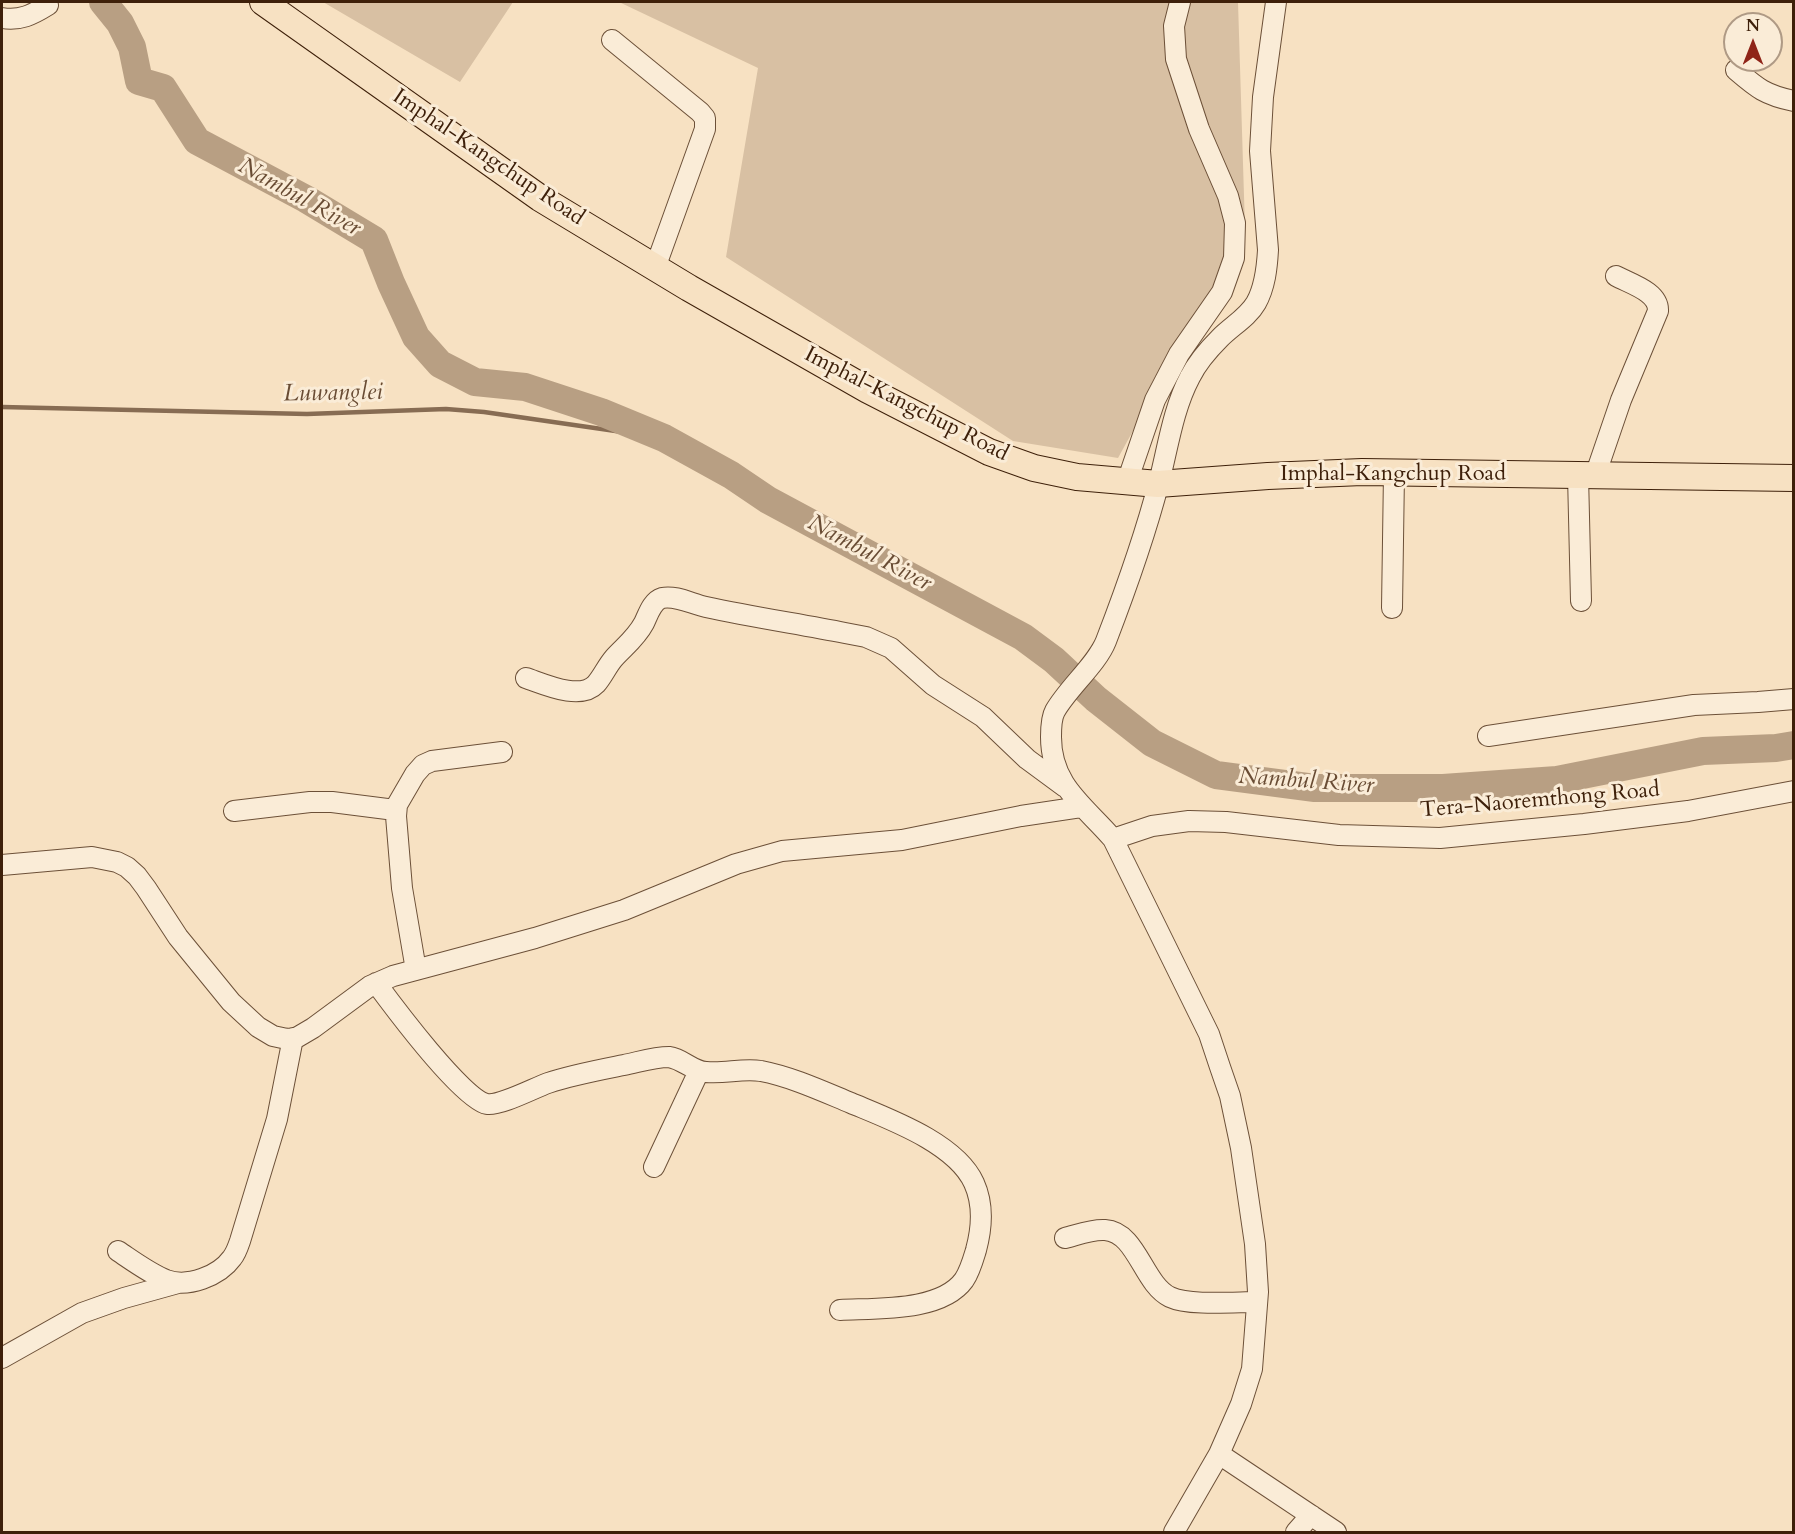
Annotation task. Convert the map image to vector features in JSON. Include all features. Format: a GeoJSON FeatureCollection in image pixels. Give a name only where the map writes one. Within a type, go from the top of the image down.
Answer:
{"type":"FeatureCollection","features":[{"type":"Feature","properties":{"kind":"main road","name":"Imphal-Kangchup Road"},"geometry":{"type":"LineString","coordinates":[[263,2],[540,198],[655,268],[868,390],[989,452],[1034,468],[1077,477],[1158,484],[1362,472],[1794,478]]}},
{"type":"Feature","properties":{"kind":"street"},"geometry":{"type":"LineString","coordinates":[[1127,482],[1155,400],[1179,354],[1222,292],[1234,258],[1235,223],[1228,196],[1199,129],[1176,59],[1174,26],[1180,2]]}},
{"type":"Feature","properties":{"kind":"street"},"geometry":{"type":"LineString","coordinates":[[1174,1533],[1219,1454],[1241,1404],[1252,1369],[1257,1302],[1255,1245],[1241,1148],[1230,1096],[1209,1034],[1113,839],[1096,819],[1081,807],[1058,773],[1051,738],[1054,712],[1104,647],[1132,569],[1180,401],[1191,375],[1220,338],[1250,311],[1260,295],[1268,250],[1260,151],[1264,85],[1276,2]]}},
{"type":"Feature","properties":{"kind":"street"},"geometry":{"type":"LineString","coordinates":[[2,18],[12,20],[22,18],[48,5]]}},
{"type":"Feature","properties":{"kind":"street"},"geometry":{"type":"LineString","coordinates":[[612,40],[700,112],[706,123],[655,268]]}},
{"type":"Feature","properties":{"kind":"street"},"geometry":{"type":"LineString","coordinates":[[1738,72],[1759,90],[1794,101]]}},
{"type":"Feature","properties":{"kind":"street"},"geometry":{"type":"LineString","coordinates":[[1581,601],[1586,476],[1658,311],[1656,299],[1650,294],[1616,276]]}},
{"type":"Feature","properties":{"kind":"street"},"geometry":{"type":"LineString","coordinates":[[1392,608],[1394,473]]}},
{"type":"Feature","properties":{"kind":"street"},"geometry":{"type":"LineString","coordinates":[[526,678],[569,691],[583,691],[591,688],[615,657],[638,635],[653,604],[661,598],[677,599],[703,607],[866,637],[891,648],[933,685],[983,717],[1027,759],[1065,786]]}},
{"type":"Feature","properties":{"kind":"street"},"geometry":{"type":"LineString","coordinates":[[1488,736],[1694,705],[1794,699]]}},
{"type":"Feature","properties":{"kind":"street"},"geometry":{"type":"LineString","coordinates":[[416,970],[402,888],[395,810],[415,774],[427,763],[502,752]]}},
{"type":"Feature","properties":{"kind":"street","name":"Tera-Naoremthong Road"},"geometry":{"type":"LineString","coordinates":[[1113,839],[1152,826],[1189,821],[1226,822],[1339,835],[1440,838],[1688,811],[1794,791]]}},
{"type":"Feature","properties":{"kind":"street"},"geometry":{"type":"LineString","coordinates":[[234,811],[310,802],[332,802],[395,810]]}},
{"type":"Feature","properties":{"kind":"street"},"geometry":{"type":"LineString","coordinates":[[2,865],[92,857],[117,861],[127,867],[137,876],[178,937],[231,1002],[258,1027],[282,1039],[293,1038],[313,1028],[352,997],[376,983],[624,910],[736,864],[782,851],[902,840],[1021,816],[1081,807]]}},
{"type":"Feature","properties":{"kind":"street"},"geometry":{"type":"LineString","coordinates":[[376,983],[435,1058],[473,1096],[487,1104],[500,1102],[556,1080],[662,1057],[676,1058],[699,1071],[714,1073],[758,1071],[792,1079],[907,1127],[932,1142],[961,1164],[974,1182],[980,1201],[979,1238],[964,1280],[938,1300],[920,1305],[840,1310]]}},
{"type":"Feature","properties":{"kind":"street"},"geometry":{"type":"LineString","coordinates":[[2,1358],[82,1313],[178,1283],[197,1280],[224,1267],[234,1256],[244,1231],[277,1119],[293,1038]]}},
{"type":"Feature","properties":{"kind":"street"},"geometry":{"type":"LineString","coordinates":[[654,1167],[699,1071]]}},
{"type":"Feature","properties":{"kind":"street"},"geometry":{"type":"LineString","coordinates":[[1065,1238],[1098,1230],[1115,1232],[1130,1245],[1157,1287],[1173,1298],[1189,1301],[1257,1302]]}},
{"type":"Feature","properties":{"kind":"street"},"geometry":{"type":"LineString","coordinates":[[118,1251],[155,1274],[178,1283]]}},
{"type":"Feature","properties":{"kind":"street"},"geometry":{"type":"LineString","coordinates":[[1219,1454],[1336,1533]]}},
{"type":"Feature","properties":{"kind":"street"},"geometry":{"type":"LineString","coordinates":[[1296,1533],[1311,1515]]}},
{"type":"Feature","properties":{"kind":"shaded area"},"geometry":{"type":"Polygon","coordinates":[[[323,2],[513,2],[460,82],[323,2]]]}},
{"type":"Feature","properties":{"kind":"shaded area"},"geometry":{"type":"Polygon","coordinates":[[[619,2],[1238,2],[1245,228],[1118,458],[1013,441],[726,257],[758,68],[619,2]]]}},
{"type":"Feature","properties":{"kind":"waterway","name":"Nambul River"},"geometry":{"type":"LineString","coordinates":[[103,2],[120,23],[132,47],[139,81],[163,88],[197,141],[306,199],[374,240],[416,337],[440,364],[475,382],[525,387],[601,412],[664,438],[731,475],[768,500],[1023,637],[1054,660],[1096,699],[1152,743],[1216,775],[1315,788],[1443,788],[1557,780],[1703,751],[1776,748],[1794,745]]}},
{"type":"Feature","properties":{"kind":"waterway","name":"Luwanglei"},"geometry":{"type":"LineString","coordinates":[[2,407],[307,414],[446,409],[484,412],[664,438]]}}]}
